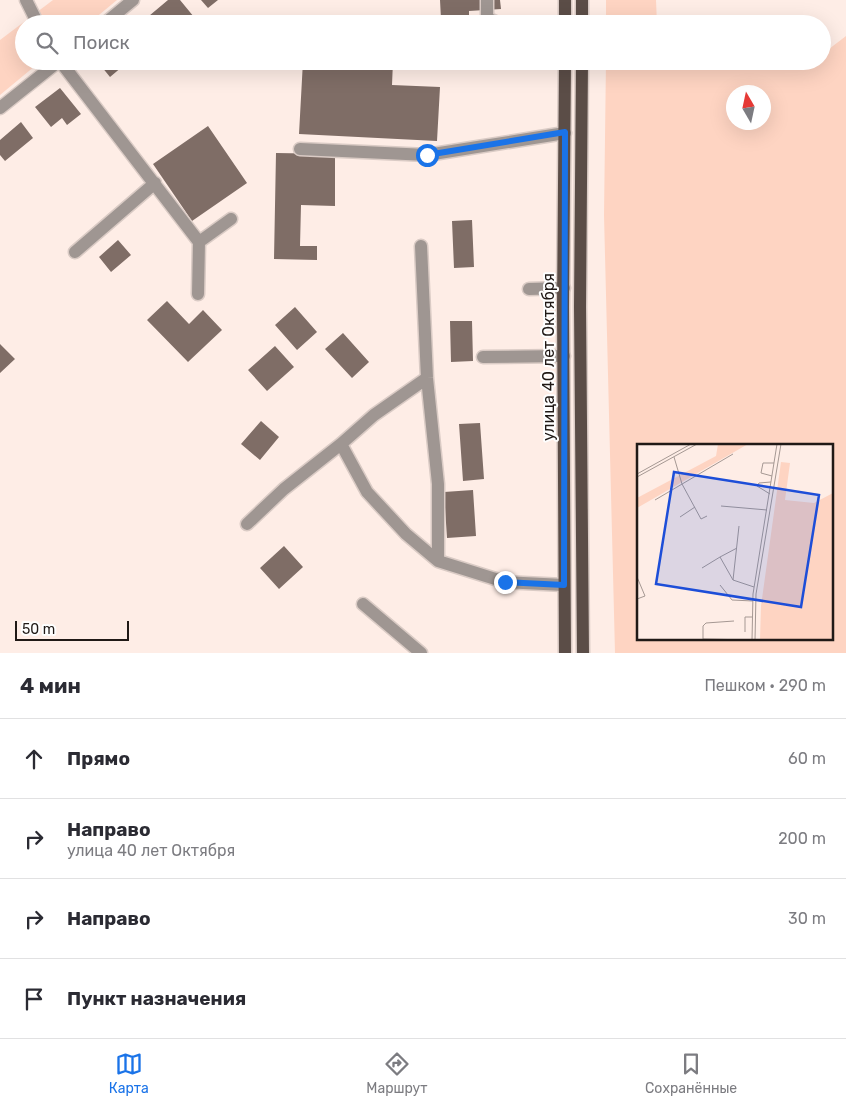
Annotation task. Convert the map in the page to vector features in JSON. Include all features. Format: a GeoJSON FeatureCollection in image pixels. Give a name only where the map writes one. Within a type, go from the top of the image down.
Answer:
{"type":"FeatureCollection","features":[{"type":"Feature","properties":{"kind":"main road"},"geometry":{"type":"LineString","coordinates":[[565,15],[566,0]]}},
{"type":"Feature","properties":{"kind":"main road"},"geometry":{"type":"LineString","coordinates":[[582,0],[582,15]]}},
{"type":"Feature","properties":{"kind":"main road","name":"улица 40 лет Октября"},"geometry":{"type":"LineString","coordinates":[[565,70],[564,585],[566,653]]}},
{"type":"Feature","properties":{"kind":"main road","name":"улица 40 лет Октября"},"geometry":{"type":"LineString","coordinates":[[582,70],[580,346],[583,653]]}},
{"type":"Feature","properties":{"kind":"lane"},"geometry":{"type":"LineString","coordinates":[[26,0],[34,15]]}},
{"type":"Feature","properties":{"kind":"lane"},"geometry":{"type":"LineString","coordinates":[[115,15],[133,0]]}},
{"type":"Feature","properties":{"kind":"lane"},"geometry":{"type":"LineString","coordinates":[[487,0],[487,15]]}},
{"type":"Feature","properties":{"kind":"lane"},"geometry":{"type":"LineString","coordinates":[[0,108],[48,70]]}},
{"type":"Feature","properties":{"kind":"lane"},"geometry":{"type":"LineString","coordinates":[[66,70],[155,182],[199,242],[198,294]]}},
{"type":"Feature","properties":{"kind":"lane"},"geometry":{"type":"LineString","coordinates":[[300,149],[427,155],[565,132]]}},
{"type":"Feature","properties":{"kind":"lane"},"geometry":{"type":"LineString","coordinates":[[75,252],[155,182]]}},
{"type":"Feature","properties":{"kind":"lane"},"geometry":{"type":"LineString","coordinates":[[199,242],[231,219]]}},
{"type":"Feature","properties":{"kind":"lane"},"geometry":{"type":"LineString","coordinates":[[421,246],[426,378],[438,484],[438,561]]}},
{"type":"Feature","properties":{"kind":"lane"},"geometry":{"type":"LineString","coordinates":[[529,289],[564,288]]}},
{"type":"Feature","properties":{"kind":"lane"},"geometry":{"type":"LineString","coordinates":[[483,357],[564,356]]}},
{"type":"Feature","properties":{"kind":"lane"},"geometry":{"type":"LineString","coordinates":[[247,524],[284,489],[374,415],[426,378]]}},
{"type":"Feature","properties":{"kind":"lane"},"geometry":{"type":"LineString","coordinates":[[341,444],[367,492],[406,534],[438,561],[505,582],[564,585]]}},
{"type":"Feature","properties":{"kind":"lane"},"geometry":{"type":"LineString","coordinates":[[363,604],[421,653]]}},
{"type":"Feature","properties":{"kind":"shaded area"},"geometry":{"type":"Polygon","coordinates":[[[53,0],[117,0],[99,15],[33,15],[53,0]]]}},
{"type":"Feature","properties":{"kind":"shaded area"},"geometry":{"type":"Polygon","coordinates":[[[606,0],[656,0],[657,15],[606,15],[606,0]]]}},
{"type":"Feature","properties":{"kind":"shaded area"},"geometry":{"type":"Polygon","coordinates":[[[15,29],[15,70],[30,70],[0,95],[0,40],[15,29]]]}},
{"type":"Feature","properties":{"kind":"shaded area"},"geometry":{"type":"Polygon","coordinates":[[[846,36],[846,653],[615,653],[604,215],[606,70],[831,70],[831,47],[846,36]]]}},
{"type":"Feature","properties":{"kind":"building"},"geometry":{"type":"Polygon","coordinates":[[[168,0],[180,0],[192,15],[150,15],[168,0]]]}},
{"type":"Feature","properties":{"kind":"building"},"geometry":{"type":"Polygon","coordinates":[[[201,0],[218,0],[208,8],[201,0]]]}},
{"type":"Feature","properties":{"kind":"building"},"geometry":{"type":"Polygon","coordinates":[[[440,0],[500,0],[501,9],[469,11],[469,15],[441,15],[440,0]]]}},
{"type":"Feature","properties":{"kind":"building"},"geometry":{"type":"Polygon","coordinates":[[[104,70],[118,70],[110,77],[104,70]]]}},
{"type":"Feature","properties":{"kind":"building"},"geometry":{"type":"Polygon","coordinates":[[[303,70],[393,70],[392,85],[440,87],[437,141],[299,134],[303,70]]]}},
{"type":"Feature","properties":{"kind":"building"},"geometry":{"type":"Polygon","coordinates":[[[60,88],[81,114],[67,125],[62,118],[51,127],[35,107],[60,88]]]}},
{"type":"Feature","properties":{"kind":"building"},"geometry":{"type":"Polygon","coordinates":[[[21,122],[33,138],[5,161],[0,155],[0,140],[21,122]]]}},
{"type":"Feature","properties":{"kind":"building"},"geometry":{"type":"Polygon","coordinates":[[[208,126],[247,183],[192,221],[153,164],[208,126]]]}},
{"type":"Feature","properties":{"kind":"building"},"geometry":{"type":"Polygon","coordinates":[[[276,153],[335,154],[335,206],[301,205],[300,246],[317,246],[317,260],[274,259],[276,153]]]}},
{"type":"Feature","properties":{"kind":"building"},"geometry":{"type":"Polygon","coordinates":[[[472,220],[474,267],[454,268],[452,221],[472,220]]]}},
{"type":"Feature","properties":{"kind":"building"},"geometry":{"type":"Polygon","coordinates":[[[118,240],[131,255],[111,272],[99,257],[118,240]]]}},
{"type":"Feature","properties":{"kind":"building"},"geometry":{"type":"Polygon","coordinates":[[[167,301],[189,324],[203,310],[222,330],[188,362],[147,320],[167,301]]]}},
{"type":"Feature","properties":{"kind":"building"},"geometry":{"type":"Polygon","coordinates":[[[295,307],[317,332],[297,350],[275,325],[295,307]]]}},
{"type":"Feature","properties":{"kind":"building"},"geometry":{"type":"Polygon","coordinates":[[[450,321],[472,321],[473,361],[451,362],[450,321]]]}},
{"type":"Feature","properties":{"kind":"building"},"geometry":{"type":"Polygon","coordinates":[[[343,333],[369,362],[352,378],[325,349],[343,333]]]}},
{"type":"Feature","properties":{"kind":"building"},"geometry":{"type":"Polygon","coordinates":[[[0,344],[15,359],[0,373],[0,344]]]}},
{"type":"Feature","properties":{"kind":"building"},"geometry":{"type":"Polygon","coordinates":[[[275,346],[294,367],[267,391],[248,370],[275,346]]]}},
{"type":"Feature","properties":{"kind":"building"},"geometry":{"type":"Polygon","coordinates":[[[261,421],[279,437],[260,460],[241,444],[261,421]]]}},
{"type":"Feature","properties":{"kind":"building"},"geometry":{"type":"Polygon","coordinates":[[[480,423],[484,479],[463,481],[459,424],[480,423]]]}},
{"type":"Feature","properties":{"kind":"building"},"geometry":{"type":"Polygon","coordinates":[[[473,490],[476,536],[447,538],[444,492],[473,490]]]}},
{"type":"Feature","properties":{"kind":"building"},"geometry":{"type":"Polygon","coordinates":[[[284,546],[303,567],[279,589],[260,568],[284,546]]]}},
{"type":"Feature","properties":{"kind":"route"},"geometry":{"type":"LineString","coordinates":[[427,155],[565,132],[563,307],[564,585],[505,582]]}}]}
